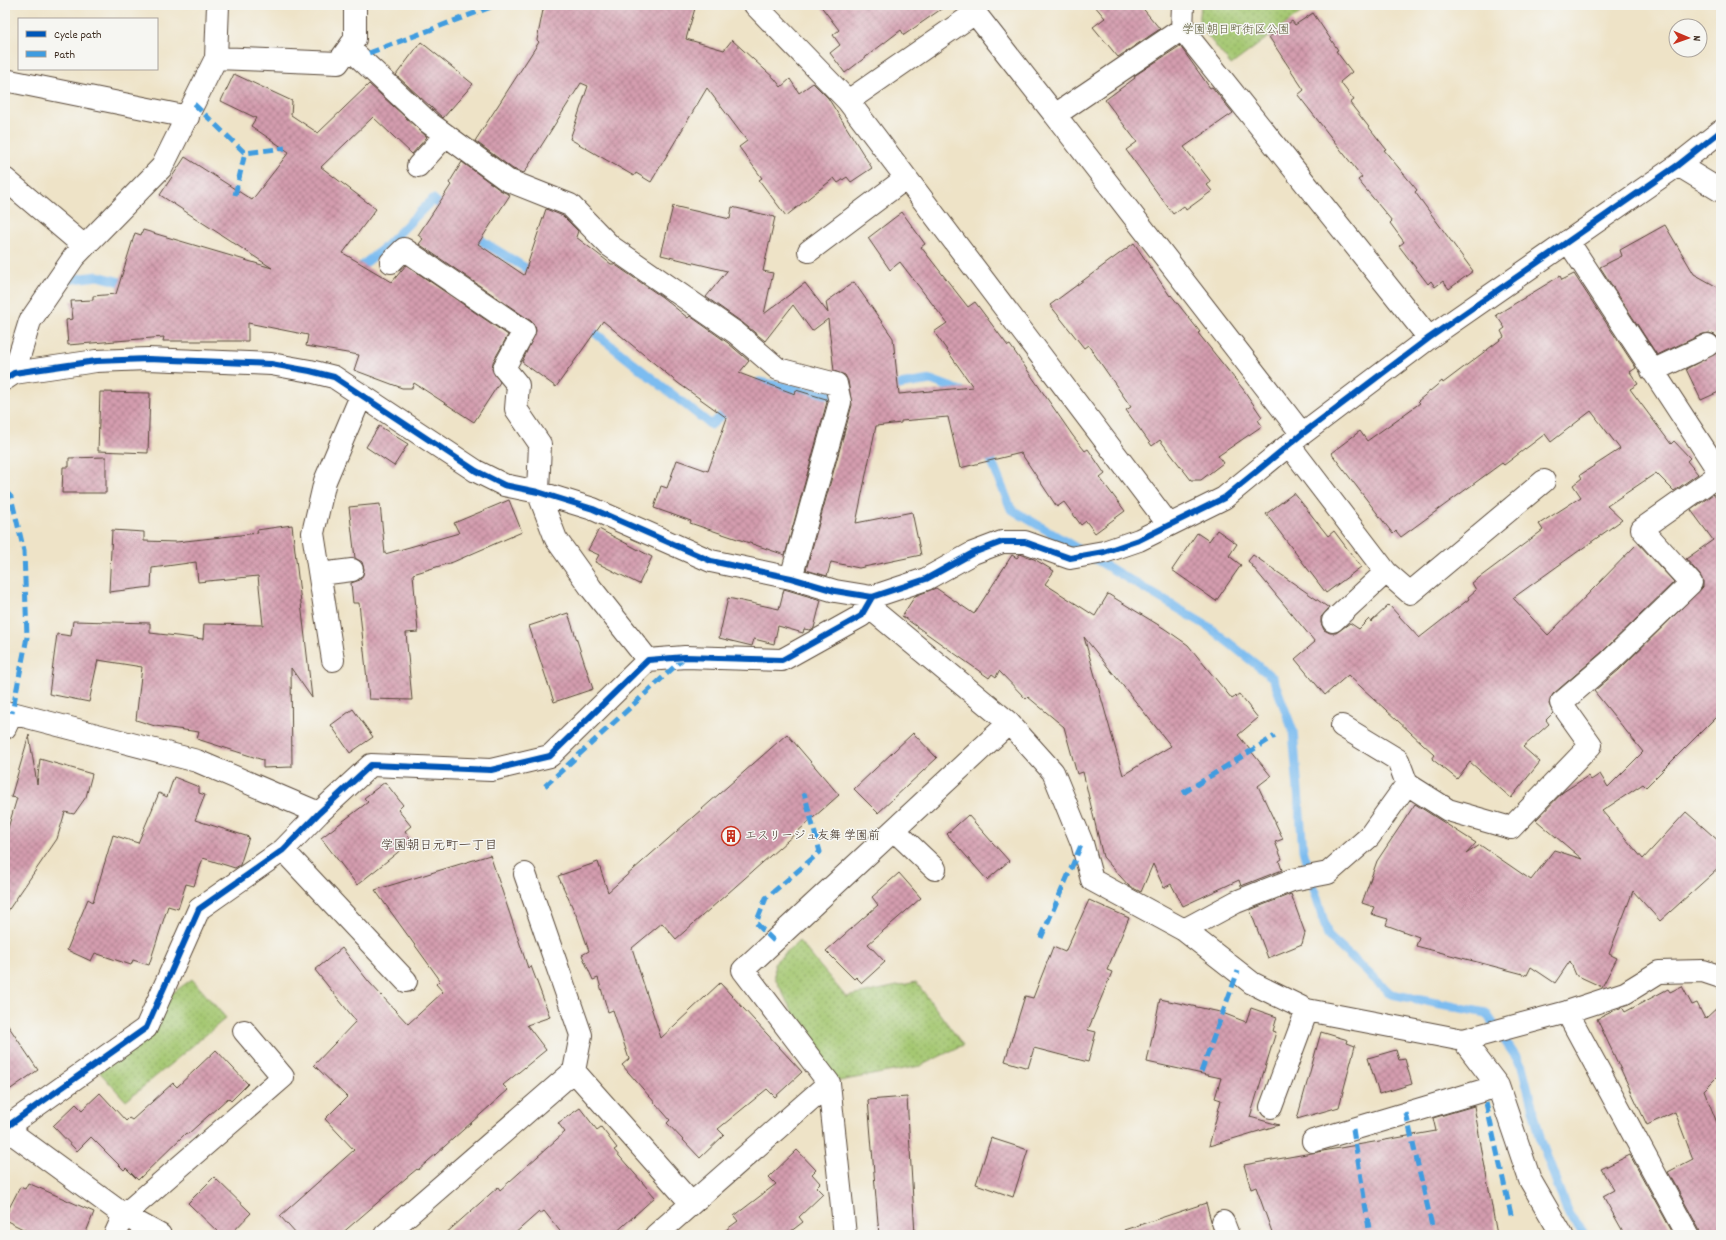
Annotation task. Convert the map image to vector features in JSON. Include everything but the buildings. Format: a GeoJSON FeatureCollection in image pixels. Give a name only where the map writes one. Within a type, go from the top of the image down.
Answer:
{"type":"FeatureCollection","features":[{"type":"Feature","properties":{"kind":"street"},"geometry":{"type":"LineString","coordinates":[[218,5],[216,58],[162,167],[74,257],[30,321],[10,376],[96,361],[148,359],[271,364],[334,377],[476,471],[504,485],[538,492],[593,509],[711,560],[791,578],[836,591],[872,597],[926,579],[973,553],[1002,542],[1025,542],[1070,558],[1104,552],[1139,540],[1224,498],[1295,440],[1429,338],[1678,165],[1721,131]]}},
{"type":"Feature","properties":{"kind":"street"},"geometry":{"type":"LineString","coordinates":[[216,58],[338,63],[355,39],[355,5]]}},
{"type":"Feature","properties":{"kind":"street"},"geometry":{"type":"LineString","coordinates":[[755,5],[848,101],[1169,525]]}},
{"type":"Feature","properties":{"kind":"street"},"geometry":{"type":"LineString","coordinates":[[1183,5],[1182,29],[1429,338]]}},
{"type":"Feature","properties":{"kind":"street"},"geometry":{"type":"LineString","coordinates":[[848,101],[975,13],[1055,115],[1295,440],[1386,572],[1410,593],[1544,481]]}},
{"type":"Feature","properties":{"kind":"street"},"geometry":{"type":"LineString","coordinates":[[1055,115],[1182,29]]}},
{"type":"Feature","properties":{"kind":"street"},"geometry":{"type":"LineString","coordinates":[[349,48],[428,122],[507,180],[570,206],[610,246],[736,333],[778,369],[836,384],[840,402],[791,578]]}},
{"type":"Feature","properties":{"kind":"street"},"geometry":{"type":"LineString","coordinates":[[5,80],[188,117]]}},
{"type":"Feature","properties":{"kind":"street"},"geometry":{"type":"LineString","coordinates":[[418,166],[446,135]]}},
{"type":"Feature","properties":{"kind":"street"},"geometry":{"type":"LineString","coordinates":[[1678,165],[1721,191]]}},
{"type":"Feature","properties":{"kind":"street"},"geometry":{"type":"LineString","coordinates":[[809,250],[906,178]]}},
{"type":"Feature","properties":{"kind":"street"},"geometry":{"type":"LineString","coordinates":[[5,179],[84,246]]}},
{"type":"Feature","properties":{"kind":"street"},"geometry":{"type":"LineString","coordinates":[[1342,726],[1398,760],[1407,784],[1448,810],[1510,828],[1591,745],[1561,703],[1610,661],[1691,584],[1642,529],[1721,474],[1568,241]]}},
{"type":"Feature","properties":{"kind":"street"},"geometry":{"type":"LineString","coordinates":[[391,262],[404,249],[524,331],[504,368],[518,385],[516,409],[540,444],[538,492],[556,539],[591,588],[648,660]]}},
{"type":"Feature","properties":{"kind":"street"},"geometry":{"type":"LineString","coordinates":[[1652,371],[1708,345]]}},
{"type":"Feature","properties":{"kind":"street"},"geometry":{"type":"LineString","coordinates":[[334,660],[313,533],[325,481],[361,396]]}},
{"type":"Feature","properties":{"kind":"street"},"geometry":{"type":"LineString","coordinates":[[320,574],[352,570]]}},
{"type":"Feature","properties":{"kind":"street"},"geometry":{"type":"LineString","coordinates":[[1333,621],[1386,572]]}},
{"type":"Feature","properties":{"kind":"street"},"geometry":{"type":"LineString","coordinates":[[160,1235],[124,1215],[5,1128],[146,1028],[199,909],[283,850],[319,813],[371,765],[491,770],[550,756],[648,660],[685,657],[782,660],[861,616],[872,597]]}},
{"type":"Feature","properties":{"kind":"street"},"geometry":{"type":"LineString","coordinates":[[872,597],[875,612],[1009,724],[1053,772],[1082,843],[1092,880],[1184,930],[1252,983],[1307,1010],[1463,1040],[1567,1012],[1625,993],[1659,972],[1703,972],[1721,977]]}},
{"type":"Feature","properties":{"kind":"street"},"geometry":{"type":"LineString","coordinates":[[5,728],[12,713],[197,761],[319,813]]}},
{"type":"Feature","properties":{"kind":"street"},"geometry":{"type":"LineString","coordinates":[[845,1235],[829,1083],[742,970],[1009,724]]}},
{"type":"Feature","properties":{"kind":"street"},"geometry":{"type":"LineString","coordinates":[[1184,930],[1236,902],[1292,880],[1328,873],[1369,837],[1407,784]]}},
{"type":"Feature","properties":{"kind":"street"},"geometry":{"type":"LineString","coordinates":[[894,830],[935,869]]}},
{"type":"Feature","properties":{"kind":"street"},"geometry":{"type":"LineString","coordinates":[[283,850],[406,981]]}},
{"type":"Feature","properties":{"kind":"street"},"geometry":{"type":"LineString","coordinates":[[385,1235],[574,1071],[581,1035],[525,874]]}},
{"type":"Feature","properties":{"kind":"street"},"geometry":{"type":"LineString","coordinates":[[1271,1107],[1307,1010]]}},
{"type":"Feature","properties":{"kind":"street"},"geometry":{"type":"LineString","coordinates":[[1567,1012],[1688,1235]]}},
{"type":"Feature","properties":{"kind":"street"},"geometry":{"type":"LineString","coordinates":[[115,1235],[124,1215],[283,1077],[244,1031]]}},
{"type":"Feature","properties":{"kind":"street"},"geometry":{"type":"LineString","coordinates":[[1463,1040],[1498,1086],[1530,1180],[1562,1235]]}},
{"type":"Feature","properties":{"kind":"street"},"geometry":{"type":"LineString","coordinates":[[574,1071],[691,1203]]}},
{"type":"Feature","properties":{"kind":"street"},"geometry":{"type":"LineString","coordinates":[[656,1235],[829,1083]]}},
{"type":"Feature","properties":{"kind":"street"},"geometry":{"type":"LineString","coordinates":[[1313,1141],[1498,1086]]}},
{"type":"Feature","properties":{"kind":"green space","name":"学園朝日町街区公園"},"geometry":{"type":"Polygon","coordinates":[[[1201,5],[1311,5],[1231,65],[1199,25],[1201,5]]]}},
{"type":"Feature","properties":{"kind":"green space"},"geometry":{"type":"Polygon","coordinates":[[[799,941],[846,997],[916,982],[963,1045],[920,1066],[829,1083],[775,978],[774,963],[799,941]]]}},
{"type":"Feature","properties":{"kind":"green space"},"geometry":{"type":"Polygon","coordinates":[[[192,979],[226,1018],[126,1101],[93,1065],[156,1005],[192,979]]]}},
{"type":"Feature","properties":{"kind":"waterway"},"geometry":{"type":"LineString","coordinates":[[354,272],[384,248],[433,199],[447,211]]}},
{"type":"Feature","properties":{"kind":"waterway"},"geometry":{"type":"LineString","coordinates":[[473,232],[485,243],[537,275]]}},
{"type":"Feature","properties":{"kind":"waterway"},"geometry":{"type":"LineString","coordinates":[[67,280],[98,276],[132,285]]}},
{"type":"Feature","properties":{"kind":"waterway"},"geometry":{"type":"LineString","coordinates":[[585,325],[711,425],[731,407]]}},
{"type":"Feature","properties":{"kind":"waterway"},"geometry":{"type":"LineString","coordinates":[[886,387],[931,380],[966,393]]}},
{"type":"Feature","properties":{"kind":"waterway"},"geometry":{"type":"LineString","coordinates":[[756,384],[759,382],[828,395],[839,394]]}},
{"type":"Feature","properties":{"kind":"waterway"},"geometry":{"type":"LineString","coordinates":[[987,450],[1011,509],[1209,627],[1273,678],[1293,731],[1303,850],[1328,936],[1391,994],[1486,1013],[1522,1066],[1541,1141],[1569,1216],[1585,1235]]}},
{"type":"Feature","properties":{"kind":"marked path"},"geometry":{"type":"LineString","coordinates":[[369,53],[496,5]]}},
{"type":"Feature","properties":{"kind":"marked path"},"geometry":{"type":"LineString","coordinates":[[194,104],[245,153],[285,148]]}},
{"type":"Feature","properties":{"kind":"marked path"},"geometry":{"type":"LineString","coordinates":[[235,195],[245,153]]}},
{"type":"Feature","properties":{"kind":"marked path"},"geometry":{"type":"LineString","coordinates":[[5,491],[11,497],[24,551],[27,637],[12,713]]}},
{"type":"Feature","properties":{"kind":"marked path"},"geometry":{"type":"LineString","coordinates":[[545,786],[685,657]]}},
{"type":"Feature","properties":{"kind":"marked path"},"geometry":{"type":"LineString","coordinates":[[1183,793],[1275,736]]}},
{"type":"Feature","properties":{"kind":"marked path"},"geometry":{"type":"LineString","coordinates":[[774,941],[756,923],[766,898],[820,852],[804,793]]}},
{"type":"Feature","properties":{"kind":"marked path"},"geometry":{"type":"LineString","coordinates":[[1041,938],[1082,843]]}},
{"type":"Feature","properties":{"kind":"marked path"},"geometry":{"type":"LineString","coordinates":[[1201,1072],[1238,971]]}},
{"type":"Feature","properties":{"kind":"marked path"},"geometry":{"type":"LineString","coordinates":[[1486,1103],[1512,1219]]}},
{"type":"Feature","properties":{"kind":"marked path"},"geometry":{"type":"LineString","coordinates":[[1406,1113],[1432,1226]]}},
{"type":"Feature","properties":{"kind":"marked path"},"geometry":{"type":"LineString","coordinates":[[1353,1129],[1370,1235]]}},
{"type":"Feature","properties":{"kind":"cycle path"},"geometry":{"type":"LineString","coordinates":[[5,379],[14,373],[96,361],[148,359],[271,364],[334,377],[476,471],[504,485],[538,492],[593,509],[711,561],[791,578],[835,591],[872,597],[926,579],[973,553],[1002,542],[1025,542],[1070,558],[1104,552],[1139,540],[1224,498],[1302,434],[1429,338],[1678,165],[1721,131]]}},
{"type":"Feature","properties":{"kind":"cycle path"},"geometry":{"type":"LineString","coordinates":[[5,1128],[146,1028],[199,909],[283,850],[319,813],[371,765],[491,770],[550,756],[648,660],[685,657],[782,660],[861,616],[872,597]]}},
{"type":"Feature","properties":{"kind":"place","name":"エスリージュ友舞 学園前"},"geometry":{"type":"Point","coordinates":[731,836]}},
{"type":"Feature","properties":{"kind":"district","name":"学園朝日元町一丁目"},"geometry":{"type":"Point","coordinates":[439,846]}}]}
